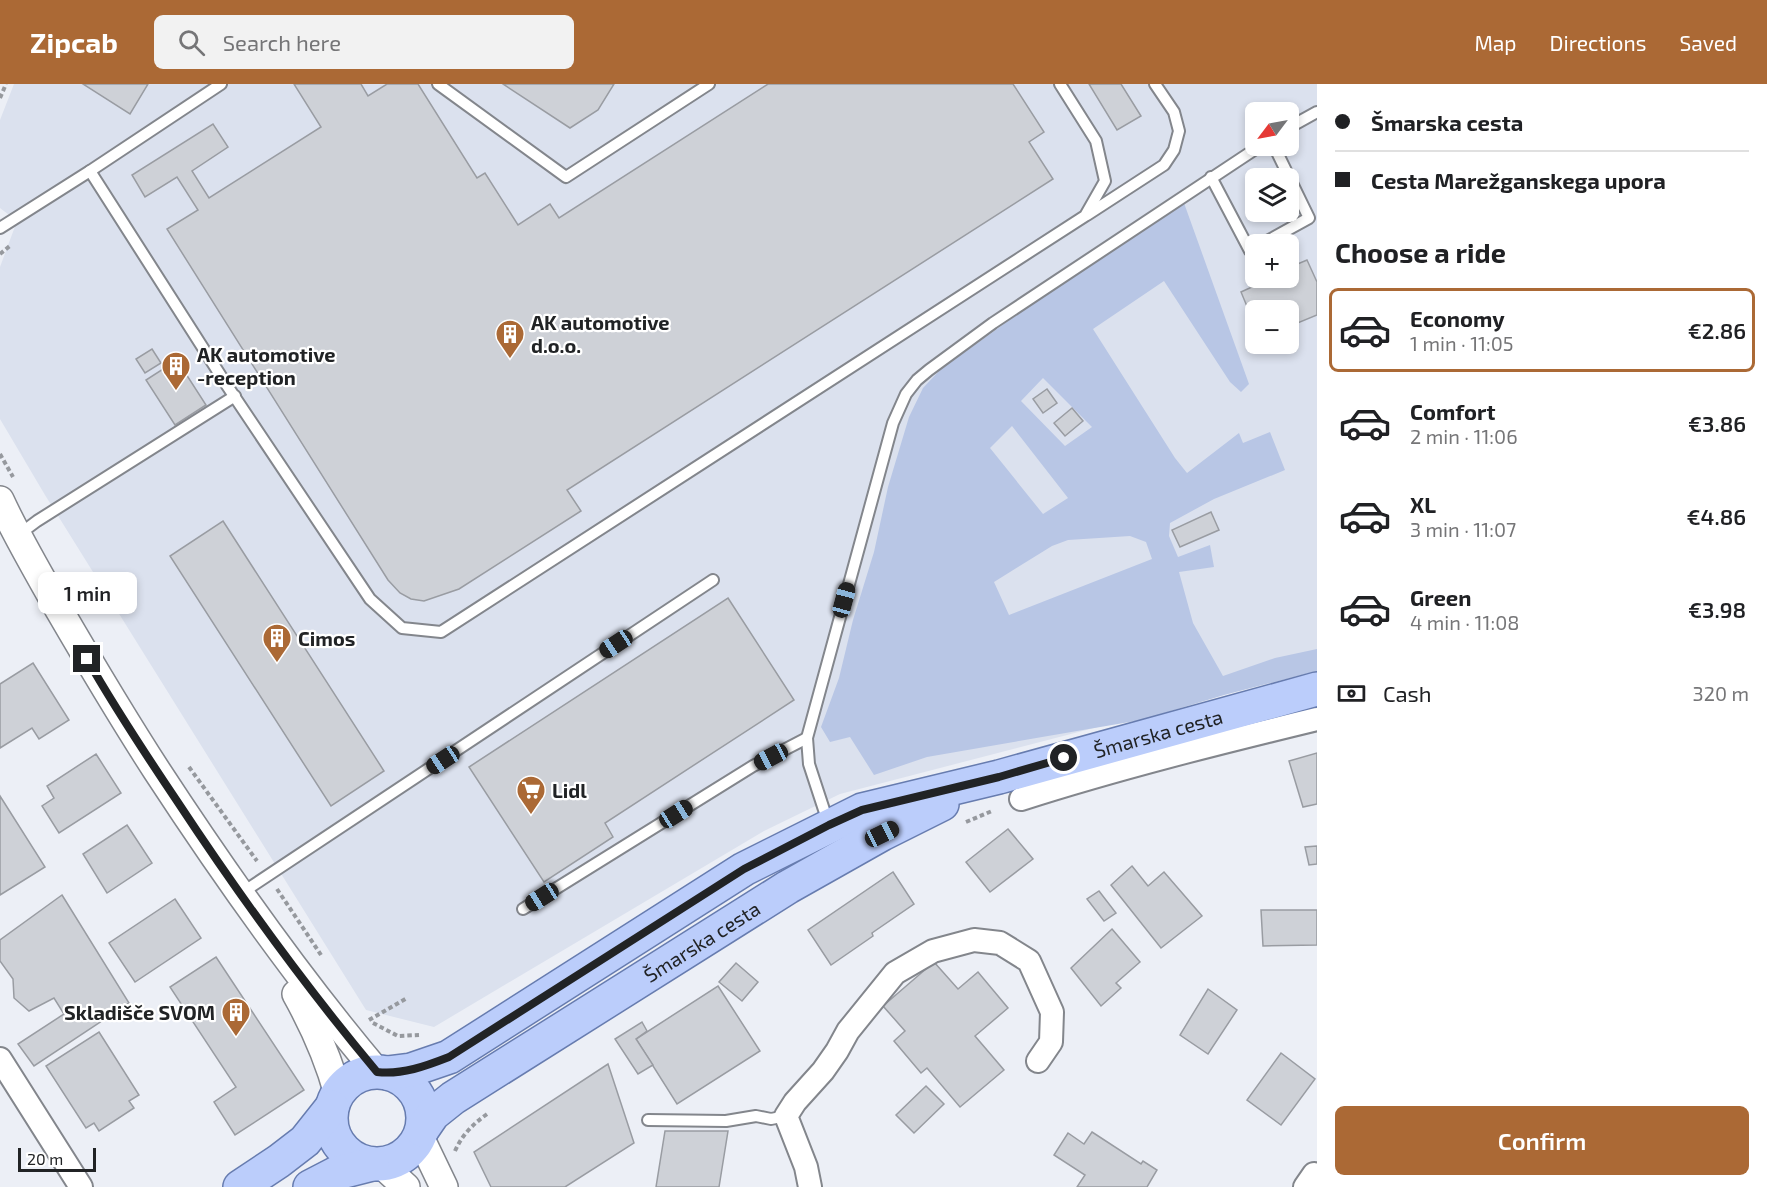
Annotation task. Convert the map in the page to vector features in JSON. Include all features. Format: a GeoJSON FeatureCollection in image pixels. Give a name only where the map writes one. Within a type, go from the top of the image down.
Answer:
{"type":"FeatureCollection","features":[{"type":"Feature","properties":{"kind":"main road","name":"Šmarska cesta"},"geometry":{"type":"LineString","coordinates":[[421,1134],[433,1114],[453,1098],[788,886],[882,834],[1010,788],[1317,689]]}},
{"type":"Feature","properties":{"kind":"main road","name":"Šmarska cesta"},"geometry":{"type":"LineString","coordinates":[[382,1073],[411,1070],[449,1057],[744,869],[862,810],[1010,788]]}},
{"type":"Feature","properties":{"kind":"main road"},"geometry":{"type":"LineString","coordinates":[[240,1187],[305,1141],[354,1078],[365,1073],[382,1073],[401,1078],[412,1088],[420,1101],[423,1115],[421,1134],[415,1146],[400,1159],[337,1173],[310,1187]]}},
{"type":"Feature","properties":{"kind":"main road"},"geometry":{"type":"LineString","coordinates":[[335,1101],[331,1123],[335,1138],[356,1160],[376,1164]]}},
{"type":"Feature","properties":{"kind":"street"},"geometry":{"type":"LineString","coordinates":[[0,500],[17,536],[109,697],[239,894],[331,1017],[382,1073]]}},
{"type":"Feature","properties":{"kind":"street"},"geometry":{"type":"LineString","coordinates":[[1010,788],[1163,758],[1317,719]]}},
{"type":"Feature","properties":{"kind":"street"},"geometry":{"type":"LineString","coordinates":[[239,894],[316,1029],[329,1061],[335,1101]]}},
{"type":"Feature","properties":{"kind":"street"},"geometry":{"type":"LineString","coordinates":[[810,1187],[806,1167],[786,1116],[837,1052],[848,1031],[895,973],[933,951],[974,940],[1000,943],[1029,961],[1052,1012],[1051,1042],[1038,1061]]}},
{"type":"Feature","properties":{"kind":"street"},"geometry":{"type":"LineString","coordinates":[[0,1059],[81,1187]]}},
{"type":"Feature","properties":{"kind":"street"},"geometry":{"type":"LineString","coordinates":[[421,1134],[444,1187]]}},
{"type":"Feature","properties":{"kind":"street"},"geometry":{"type":"LineString","coordinates":[[376,1164],[406,1187]]}},
{"type":"Feature","properties":{"kind":"lane"},"geometry":{"type":"LineString","coordinates":[[0,228],[221,84]]}},
{"type":"Feature","properties":{"kind":"lane"},"geometry":{"type":"LineString","coordinates":[[438,84],[566,177],[709,84]]}},
{"type":"Feature","properties":{"kind":"lane"},"geometry":{"type":"LineString","coordinates":[[1060,84],[1096,141],[1105,181],[1085,216]]}},
{"type":"Feature","properties":{"kind":"lane"},"geometry":{"type":"LineString","coordinates":[[90,171],[235,396],[370,599],[402,628],[441,632],[1164,165],[1174,150],[1179,131],[1174,112],[1155,84]]}},
{"type":"Feature","properties":{"kind":"lane"},"geometry":{"type":"LineString","coordinates":[[1299,122],[1317,112]]}},
{"type":"Feature","properties":{"kind":"lane"},"geometry":{"type":"LineString","coordinates":[[829,825],[809,764],[807,738],[893,423],[906,394],[917,380],[993,323],[1245,155]]}},
{"type":"Feature","properties":{"kind":"lane"},"geometry":{"type":"LineString","coordinates":[[1279,156],[1309,218],[1281,234]]}},
{"type":"Feature","properties":{"kind":"lane"},"geometry":{"type":"LineString","coordinates":[[1211,177],[1245,242]]}},
{"type":"Feature","properties":{"kind":"lane"},"geometry":{"type":"LineString","coordinates":[[17,536],[235,396]]}},
{"type":"Feature","properties":{"kind":"lane"},"geometry":{"type":"LineString","coordinates":[[239,894],[713,580]]}},
{"type":"Feature","properties":{"kind":"lane"},"geometry":{"type":"LineString","coordinates":[[523,909],[753,766],[807,738]]}},
{"type":"Feature","properties":{"kind":"lane"},"geometry":{"type":"LineString","coordinates":[[648,1120],[726,1121],[756,1116],[771,1119],[786,1116]]}},
{"type":"Feature","properties":{"kind":"path"},"geometry":{"type":"LineString","coordinates":[[0,98],[6,84]]}},
{"type":"Feature","properties":{"kind":"path"},"geometry":{"type":"LineString","coordinates":[[242,840],[327,965]]}},
{"type":"Feature","properties":{"kind":"path"},"geometry":{"type":"LineString","coordinates":[[369,1020],[407,998]]}},
{"type":"Feature","properties":{"kind":"path"},"geometry":{"type":"LineString","coordinates":[[361,1012],[369,1020],[398,1036],[419,1035]]}},
{"type":"Feature","properties":{"kind":"path"},"geometry":{"type":"LineString","coordinates":[[454,1156],[462,1137],[476,1122],[491,1112]]}},
{"type":"Feature","properties":{"kind":"shaded area"},"geometry":{"type":"Polygon","coordinates":[[[14,84],[1317,84],[1317,670],[840,794],[764,831],[434,1027],[366,1010],[0,419],[0,267],[17,221],[0,208],[0,120],[14,84]]]}},
{"type":"Feature","properties":{"kind":"shaded area"},"geometry":{"type":"Polygon","coordinates":[[[1184,203],[1249,384],[1241,392],[1230,382],[1164,281],[1093,329],[1175,458],[1187,473],[1239,433],[1243,443],[1270,432],[1285,470],[1214,499],[1170,523],[1169,536],[1178,557],[1210,545],[1214,567],[1179,572],[1193,623],[1223,676],[1275,658],[1317,649],[1317,671],[1224,695],[1141,720],[927,757],[874,775],[850,737],[830,742],[821,727],[839,678],[853,620],[874,552],[888,487],[909,417],[923,388],[940,370],[1015,316],[1184,203]],[[1043,378],[1021,401],[1065,446],[1092,427],[1043,378]],[[1012,426],[990,448],[1043,514],[1068,498],[1012,426]],[[1130,536],[1068,540],[1052,546],[994,582],[1009,615],[1152,559],[1146,542],[1130,536]]]}},
{"type":"Feature","properties":{"kind":"building"},"geometry":{"type":"Polygon","coordinates":[[[83,84],[148,84],[130,114],[83,84]]]}},
{"type":"Feature","properties":{"kind":"building","name":"AK automotive d.o.o."},"geometry":{"type":"Polygon","coordinates":[[[294,84],[361,84],[368,96],[387,84],[418,84],[477,178],[485,173],[518,225],[550,204],[559,218],[768,84],[1013,84],[1044,132],[1029,142],[1053,179],[567,490],[581,511],[459,589],[424,601],[411,599],[400,593],[388,580],[167,229],[198,210],[177,177],[145,197],[132,175],[213,124],[228,147],[192,171],[209,198],[321,127],[294,84]]]}},
{"type":"Feature","properties":{"kind":"building"},"geometry":{"type":"Polygon","coordinates":[[[503,84],[614,84],[598,110],[570,128],[503,84]]]}},
{"type":"Feature","properties":{"kind":"building"},"geometry":{"type":"Polygon","coordinates":[[[1089,84],[1121,84],[1141,116],[1117,130],[1089,84]]]}},
{"type":"Feature","properties":{"kind":"building"},"geometry":{"type":"Polygon","coordinates":[[[1307,260],[1317,282],[1317,315],[1299,322],[1299,300],[1245,302],[1241,292],[1250,288],[1299,288],[1299,263],[1307,260]]]}},
{"type":"Feature","properties":{"kind":"building"},"geometry":{"type":"Polygon","coordinates":[[[152,349],[161,363],[145,373],[136,359],[152,349]]]}},
{"type":"Feature","properties":{"kind":"building","name":"AK automotive -reception"},"geometry":{"type":"Polygon","coordinates":[[[177,360],[206,405],[175,425],[146,380],[177,360]]]}},
{"type":"Feature","properties":{"kind":"building"},"geometry":{"type":"Polygon","coordinates":[[[1047,389],[1057,403],[1043,413],[1033,399],[1047,389]]]}},
{"type":"Feature","properties":{"kind":"building"},"geometry":{"type":"Polygon","coordinates":[[[1072,408],[1083,421],[1065,436],[1054,423],[1072,408]]]}},
{"type":"Feature","properties":{"kind":"building"},"geometry":{"type":"Polygon","coordinates":[[[1211,512],[1219,530],[1180,547],[1172,530],[1211,512]]]}},
{"type":"Feature","properties":{"kind":"building","name":"Cimos"},"geometry":{"type":"Polygon","coordinates":[[[223,521],[384,771],[331,806],[170,556],[223,521]]]}},
{"type":"Feature","properties":{"kind":"building"},"geometry":{"type":"Polygon","coordinates":[[[728,598],[794,700],[605,823],[613,837],[544,882],[469,767],[728,598]]]}},
{"type":"Feature","properties":{"kind":"building"},"geometry":{"type":"Polygon","coordinates":[[[33,663],[69,720],[39,739],[32,728],[0,748],[0,684],[33,663]]]}},
{"type":"Feature","properties":{"kind":"building"},"geometry":{"type":"Polygon","coordinates":[[[1317,753],[1317,804],[1303,807],[1289,761],[1317,753]]]}},
{"type":"Feature","properties":{"kind":"building"},"geometry":{"type":"Polygon","coordinates":[[[96,754],[121,793],[59,833],[42,806],[54,798],[47,786],[96,754]]]}},
{"type":"Feature","properties":{"kind":"building"},"geometry":{"type":"Polygon","coordinates":[[[0,796],[45,867],[0,895],[0,796]]]}},
{"type":"Feature","properties":{"kind":"building"},"geometry":{"type":"Polygon","coordinates":[[[127,825],[152,863],[107,893],[83,854],[127,825]]]}},
{"type":"Feature","properties":{"kind":"building"},"geometry":{"type":"Polygon","coordinates":[[[1008,829],[1033,859],[990,892],[966,862],[1008,829]]]}},
{"type":"Feature","properties":{"kind":"building"},"geometry":{"type":"Polygon","coordinates":[[[1317,846],[1317,864],[1309,865],[1305,847],[1317,846]]]}},
{"type":"Feature","properties":{"kind":"building"},"geometry":{"type":"Polygon","coordinates":[[[1132,866],[1148,886],[1164,872],[1202,916],[1161,948],[1111,885],[1132,866]]]}},
{"type":"Feature","properties":{"kind":"building"},"geometry":{"type":"Polygon","coordinates":[[[893,872],[914,904],[831,965],[808,930],[893,872]]]}},
{"type":"Feature","properties":{"kind":"building"},"geometry":{"type":"Polygon","coordinates":[[[1099,891],[1116,913],[1104,921],[1087,899],[1099,891]]]}},
{"type":"Feature","properties":{"kind":"building"},"geometry":{"type":"Polygon","coordinates":[[[62,895],[129,1003],[34,1066],[18,1044],[64,1014],[54,998],[29,1011],[14,998],[13,979],[0,961],[0,940],[62,895]]]}},
{"type":"Feature","properties":{"kind":"building"},"geometry":{"type":"Polygon","coordinates":[[[175,899],[201,938],[135,982],[109,943],[175,899]]]}},
{"type":"Feature","properties":{"kind":"building"},"geometry":{"type":"Polygon","coordinates":[[[1261,910],[1317,910],[1317,945],[1263,946],[1261,910]]]}},
{"type":"Feature","properties":{"kind":"building"},"geometry":{"type":"Polygon","coordinates":[[[1112,929],[1140,962],[1116,983],[1121,988],[1101,1006],[1071,968],[1112,929]]]}},
{"type":"Feature","properties":{"kind":"building","name":"Skladišče SVOM"},"geometry":{"type":"Polygon","coordinates":[[[216,957],[304,1090],[235,1135],[214,1102],[236,1087],[170,987],[216,957]]]}},
{"type":"Feature","properties":{"kind":"building"},"geometry":{"type":"Polygon","coordinates":[[[934,962],[958,989],[978,972],[1008,1008],[975,1036],[1004,1070],[960,1107],[927,1068],[921,1073],[894,1041],[905,1031],[883,1006],[934,962]]]}},
{"type":"Feature","properties":{"kind":"building"},"geometry":{"type":"Polygon","coordinates":[[[736,963],[758,982],[742,1001],[719,982],[736,963]]]}},
{"type":"Feature","properties":{"kind":"building"},"geometry":{"type":"Polygon","coordinates":[[[718,986],[760,1051],[677,1104],[636,1039],[718,986]]]}},
{"type":"Feature","properties":{"kind":"building"},"geometry":{"type":"Polygon","coordinates":[[[1208,989],[1237,1010],[1208,1054],[1180,1035],[1208,989]]]}},
{"type":"Feature","properties":{"kind":"building"},"geometry":{"type":"Polygon","coordinates":[[[642,1022],[647,1031],[636,1039],[653,1065],[638,1074],[615,1039],[642,1022]]]}},
{"type":"Feature","properties":{"kind":"building"},"geometry":{"type":"Polygon","coordinates":[[[99,1032],[139,1095],[129,1101],[134,1108],[99,1131],[94,1123],[86,1128],[46,1066],[99,1032]]]}},
{"type":"Feature","properties":{"kind":"building"},"geometry":{"type":"Polygon","coordinates":[[[1281,1053],[1315,1079],[1281,1125],[1247,1100],[1281,1053]]]}},
{"type":"Feature","properties":{"kind":"building"},"geometry":{"type":"Polygon","coordinates":[[[608,1064],[634,1143],[565,1187],[491,1187],[474,1152],[608,1064]]]}},
{"type":"Feature","properties":{"kind":"building"},"geometry":{"type":"Polygon","coordinates":[[[926,1086],[944,1104],[914,1133],[896,1115],[926,1086]]]}},
{"type":"Feature","properties":{"kind":"building"},"geometry":{"type":"Polygon","coordinates":[[[665,1131],[728,1131],[719,1187],[656,1187],[665,1131]]]}},
{"type":"Feature","properties":{"kind":"building"},"geometry":{"type":"Polygon","coordinates":[[[1092,1132],[1141,1164],[1143,1161],[1157,1170],[1147,1187],[1077,1187],[1085,1175],[1054,1155],[1068,1133],[1084,1144],[1092,1132]]]}},
{"type":"Feature","properties":{"kind":"place","name":"AK automotive d.o.o."},"geometry":{"type":"Point","coordinates":[510,360]}},
{"type":"Feature","properties":{"kind":"place","name":"AK automotive -reception"},"geometry":{"type":"Point","coordinates":[176,392]}},
{"type":"Feature","properties":{"kind":"place","name":"Cimos"},"geometry":{"type":"Point","coordinates":[277,664]}},
{"type":"Feature","properties":{"kind":"place","name":"Lidl"},"geometry":{"type":"Point","coordinates":[531,816]}},
{"type":"Feature","properties":{"kind":"place","name":"Skladišče SVOM"},"geometry":{"type":"Point","coordinates":[236,1038]}},
{"type":"Feature","properties":{"kind":"route"},"geometry":{"type":"LineString","coordinates":[[87,659],[109,697],[239,894],[331,1017],[377,1072],[411,1070],[449,1057],[744,869],[829,825],[862,810],[999,777],[1064,758]]}}]}
